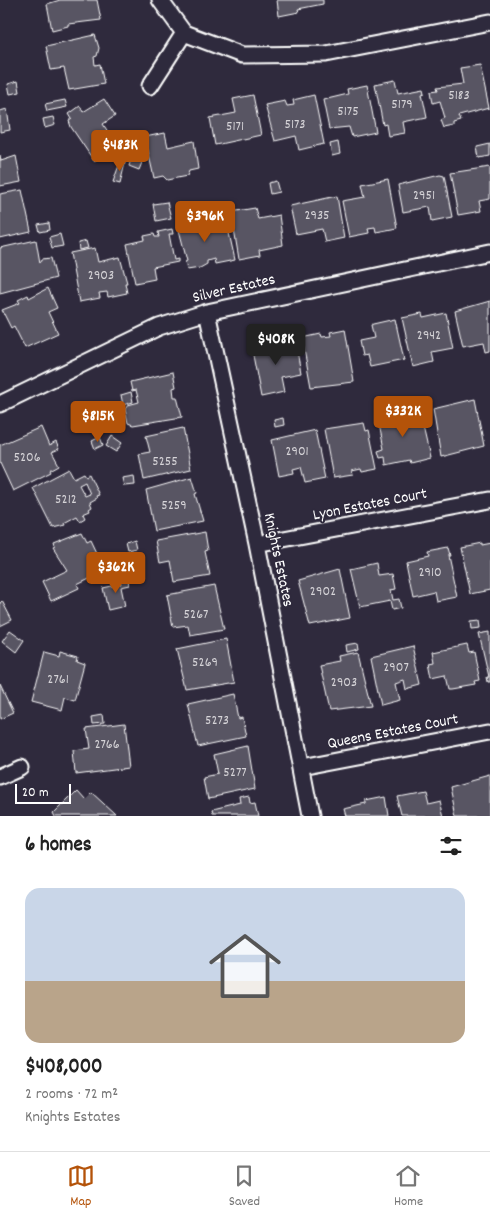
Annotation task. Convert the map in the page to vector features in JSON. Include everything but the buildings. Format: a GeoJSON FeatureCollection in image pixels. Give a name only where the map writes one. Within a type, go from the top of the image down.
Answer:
{"type":"FeatureCollection","features":[{"type":"Feature","properties":{"kind":"street"},"geometry":{"type":"LineString","coordinates":[[160,0],[184,33],[242,54],[326,54],[490,22]]}},
{"type":"Feature","properties":{"kind":"street"},"geometry":{"type":"LineString","coordinates":[[150,86],[184,33]]}},
{"type":"Feature","properties":{"kind":"street","name":"Silver Estates"},"geometry":{"type":"LineString","coordinates":[[0,404],[159,327],[206,312],[490,252]]}},
{"type":"Feature","properties":{"kind":"street","name":"Knights Estates"},"geometry":{"type":"LineString","coordinates":[[206,312],[257,544],[302,767],[310,816]]}},
{"type":"Feature","properties":{"kind":"street","name":"Lyon Estates Court"},"geometry":{"type":"LineString","coordinates":[[257,544],[490,500]]}},
{"type":"Feature","properties":{"kind":"street","name":"Queens Estates Court"},"geometry":{"type":"LineString","coordinates":[[302,767],[490,731]]}},
{"type":"Feature","properties":{"kind":"street"},"geometry":{"type":"LineString","coordinates":[[0,777],[22,767]]}}]}
